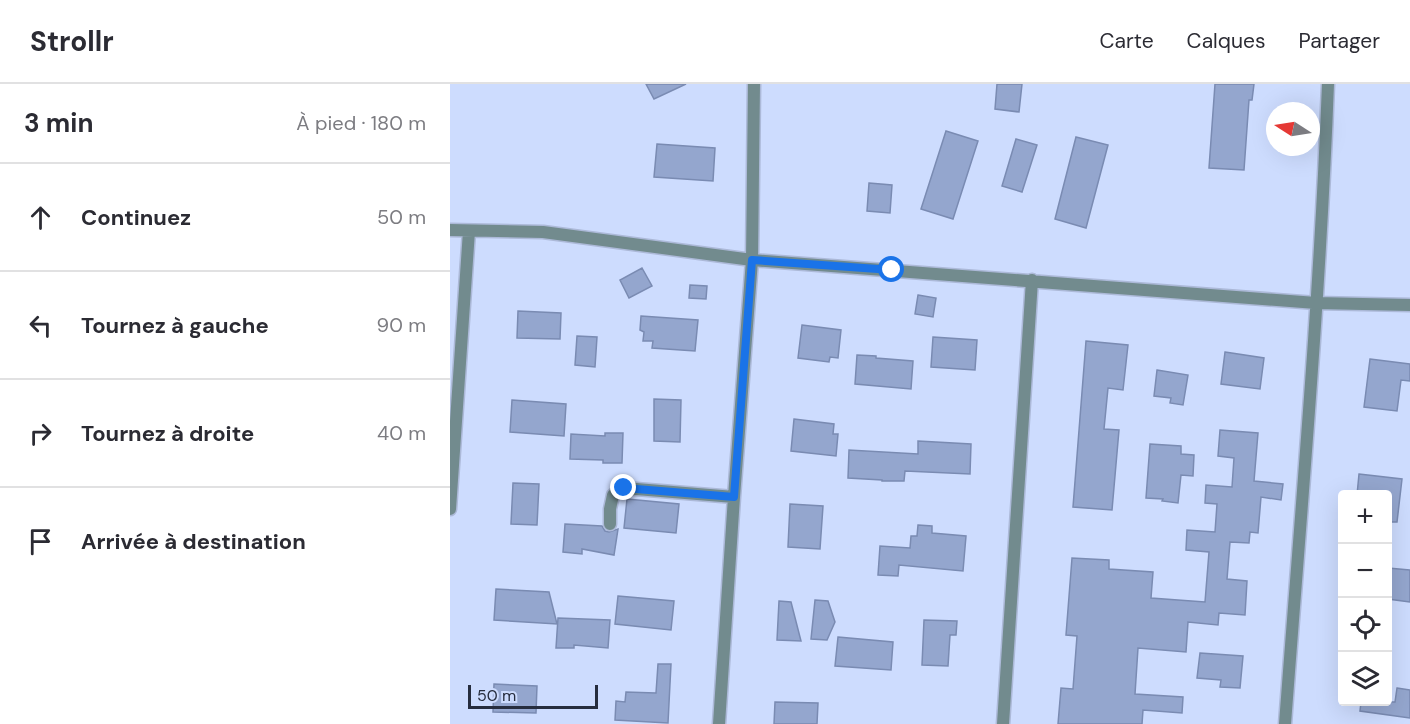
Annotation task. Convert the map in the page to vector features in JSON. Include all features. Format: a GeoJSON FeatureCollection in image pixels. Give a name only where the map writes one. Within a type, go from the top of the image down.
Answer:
{"type":"FeatureCollection","features":[{"type":"Feature","properties":{"kind":"street"},"geometry":{"type":"LineString","coordinates":[[719,724],[752,260],[754,84]]}},
{"type":"Feature","properties":{"kind":"street"},"geometry":{"type":"LineString","coordinates":[[1285,724],[1324,184],[1328,84]]}},
{"type":"Feature","properties":{"kind":"street"},"geometry":{"type":"LineString","coordinates":[[450,230],[543,232],[752,260],[1316,303],[1410,305]]}},
{"type":"Feature","properties":{"kind":"street"},"geometry":{"type":"LineString","coordinates":[[450,509],[469,231]]}},
{"type":"Feature","properties":{"kind":"street"},"geometry":{"type":"LineString","coordinates":[[1003,724],[1032,280]]}},
{"type":"Feature","properties":{"kind":"street"},"geometry":{"type":"LineString","coordinates":[[610,524],[613,495],[624,488],[734,497]]}},
{"type":"Feature","properties":{"kind":"building"},"geometry":{"type":"Polygon","coordinates":[[[646,84],[686,84],[654,99],[646,84]]]}},
{"type":"Feature","properties":{"kind":"building"},"geometry":{"type":"Polygon","coordinates":[[[997,84],[1022,84],[1019,112],[995,109],[997,84]]]}},
{"type":"Feature","properties":{"kind":"building"},"geometry":{"type":"Polygon","coordinates":[[[1215,84],[1254,84],[1252,100],[1249,100],[1244,170],[1209,168],[1215,84]]]}},
{"type":"Feature","properties":{"kind":"building"},"geometry":{"type":"Polygon","coordinates":[[[946,131],[978,141],[953,219],[921,209],[946,131]]]}},
{"type":"Feature","properties":{"kind":"building"},"geometry":{"type":"Polygon","coordinates":[[[1076,137],[1108,145],[1086,228],[1055,219],[1076,137]]]}},
{"type":"Feature","properties":{"kind":"building"},"geometry":{"type":"Polygon","coordinates":[[[1016,139],[1037,145],[1022,192],[1002,186],[1016,139]]]}},
{"type":"Feature","properties":{"kind":"building"},"geometry":{"type":"Polygon","coordinates":[[[657,144],[715,148],[713,181],[654,177],[657,144]]]}},
{"type":"Feature","properties":{"kind":"building"},"geometry":{"type":"Polygon","coordinates":[[[869,183],[892,185],[890,213],[867,211],[869,183]]]}},
{"type":"Feature","properties":{"kind":"building"},"geometry":{"type":"Polygon","coordinates":[[[642,268],[652,286],[629,298],[620,280],[642,268]]]}},
{"type":"Feature","properties":{"kind":"building"},"geometry":{"type":"Polygon","coordinates":[[[690,285],[707,286],[706,299],[689,298],[690,285]]]}},
{"type":"Feature","properties":{"kind":"building"},"geometry":{"type":"Polygon","coordinates":[[[918,295],[936,298],[933,317],[915,314],[918,295]]]}},
{"type":"Feature","properties":{"kind":"building"},"geometry":{"type":"Polygon","coordinates":[[[518,311],[561,313],[560,339],[517,338],[518,311]]]}},
{"type":"Feature","properties":{"kind":"building"},"geometry":{"type":"Polygon","coordinates":[[[641,316],[698,320],[695,351],[652,348],[653,341],[643,341],[644,332],[640,330],[641,316]]]}},
{"type":"Feature","properties":{"kind":"building"},"geometry":{"type":"Polygon","coordinates":[[[802,325],[841,330],[838,358],[830,357],[829,362],[798,358],[802,325]]]}},
{"type":"Feature","properties":{"kind":"building"},"geometry":{"type":"Polygon","coordinates":[[[577,336],[597,337],[595,367],[575,365],[577,336]]]}},
{"type":"Feature","properties":{"kind":"building"},"geometry":{"type":"Polygon","coordinates":[[[933,337],[977,340],[975,370],[931,367],[933,337]]]}},
{"type":"Feature","properties":{"kind":"building"},"geometry":{"type":"Polygon","coordinates":[[[1086,341],[1128,345],[1123,390],[1108,388],[1104,429],[1119,430],[1112,510],[1073,507],[1086,341]]]}},
{"type":"Feature","properties":{"kind":"building"},"geometry":{"type":"Polygon","coordinates":[[[1225,352],[1264,358],[1260,389],[1221,384],[1225,352]]]}},
{"type":"Feature","properties":{"kind":"building"},"geometry":{"type":"Polygon","coordinates":[[[857,355],[913,361],[911,389],[855,384],[857,355]]]}},
{"type":"Feature","properties":{"kind":"building"},"geometry":{"type":"Polygon","coordinates":[[[1370,359],[1410,364],[1410,381],[1401,380],[1397,411],[1364,407],[1370,359]]]}},
{"type":"Feature","properties":{"kind":"building"},"geometry":{"type":"Polygon","coordinates":[[[1157,370],[1188,375],[1183,405],[1170,403],[1171,398],[1154,396],[1157,370]]]}},
{"type":"Feature","properties":{"kind":"building"},"geometry":{"type":"Polygon","coordinates":[[[654,399],[681,400],[680,442],[654,441],[654,399]]]}},
{"type":"Feature","properties":{"kind":"building"},"geometry":{"type":"Polygon","coordinates":[[[512,400],[566,404],[564,436],[510,432],[512,400]]]}},
{"type":"Feature","properties":{"kind":"building"},"geometry":{"type":"Polygon","coordinates":[[[794,419],[834,424],[833,434],[838,434],[836,456],[791,451],[794,419]]]}},
{"type":"Feature","properties":{"kind":"building"},"geometry":{"type":"Polygon","coordinates":[[[1220,430],[1258,433],[1254,481],[1283,484],[1281,500],[1261,497],[1258,533],[1250,532],[1249,543],[1230,542],[1227,579],[1247,581],[1245,615],[1219,613],[1218,625],[1188,622],[1186,652],[1138,648],[1135,694],[1183,697],[1182,713],[1143,710],[1142,724],[1058,724],[1061,688],[1073,689],[1077,636],[1066,635],[1072,558],[1109,560],[1109,569],[1153,572],[1151,598],[1205,602],[1209,552],[1186,550],[1187,530],[1215,532],[1217,504],[1205,503],[1206,485],[1232,487],[1234,458],[1218,456],[1220,430]]]}},
{"type":"Feature","properties":{"kind":"building"},"geometry":{"type":"Polygon","coordinates":[[[605,433],[623,433],[622,463],[570,459],[571,434],[605,436],[605,433]]]}},
{"type":"Feature","properties":{"kind":"building"},"geometry":{"type":"Polygon","coordinates":[[[918,441],[971,444],[970,474],[905,471],[904,481],[848,478],[849,450],[918,454],[918,441]]]}},
{"type":"Feature","properties":{"kind":"building"},"geometry":{"type":"Polygon","coordinates":[[[1150,444],[1181,446],[1181,454],[1194,455],[1193,476],[1181,475],[1178,503],[1146,498],[1150,444]]]}},
{"type":"Feature","properties":{"kind":"building"},"geometry":{"type":"Polygon","coordinates":[[[1359,474],[1402,479],[1397,522],[1392,522],[1392,490],[1357,490],[1359,474]]]}},
{"type":"Feature","properties":{"kind":"building"},"geometry":{"type":"Polygon","coordinates":[[[513,483],[539,484],[537,525],[511,524],[513,483]]]}},
{"type":"Feature","properties":{"kind":"building"},"geometry":{"type":"Polygon","coordinates":[[[627,499],[679,504],[676,533],[624,528],[627,499]]]}},
{"type":"Feature","properties":{"kind":"building"},"geometry":{"type":"Polygon","coordinates":[[[790,504],[823,506],[820,549],[788,547],[790,504]]]}},
{"type":"Feature","properties":{"kind":"building"},"geometry":{"type":"Polygon","coordinates":[[[565,524],[602,526],[605,531],[609,532],[618,529],[614,555],[582,549],[582,554],[563,552],[565,524]]]}},
{"type":"Feature","properties":{"kind":"building"},"geometry":{"type":"Polygon","coordinates":[[[918,525],[932,526],[932,533],[966,536],[963,571],[899,565],[898,576],[878,575],[880,546],[910,548],[911,536],[917,536],[918,525]]]}},
{"type":"Feature","properties":{"kind":"building"},"geometry":{"type":"Polygon","coordinates":[[[1392,568],[1410,570],[1410,602],[1392,600],[1392,568]]]}},
{"type":"Feature","properties":{"kind":"building"},"geometry":{"type":"Polygon","coordinates":[[[496,589],[549,592],[557,624],[494,620],[496,589]]]}},
{"type":"Feature","properties":{"kind":"building"},"geometry":{"type":"Polygon","coordinates":[[[618,596],[674,601],[671,630],[615,624],[618,596]]]}},
{"type":"Feature","properties":{"kind":"building"},"geometry":{"type":"Polygon","coordinates":[[[815,600],[828,601],[835,622],[827,640],[811,639],[815,600]]]}},
{"type":"Feature","properties":{"kind":"building"},"geometry":{"type":"Polygon","coordinates":[[[779,601],[791,602],[801,641],[777,640],[779,601]]]}},
{"type":"Feature","properties":{"kind":"building"},"geometry":{"type":"Polygon","coordinates":[[[558,618],[610,620],[608,648],[574,645],[574,648],[556,648],[558,618]]]}},
{"type":"Feature","properties":{"kind":"building"},"geometry":{"type":"Polygon","coordinates":[[[924,620],[957,621],[956,635],[950,635],[948,666],[922,665],[924,620]]]}},
{"type":"Feature","properties":{"kind":"building"},"geometry":{"type":"Polygon","coordinates":[[[838,637],[893,642],[891,670],[835,666],[838,637]]]}},
{"type":"Feature","properties":{"kind":"building"},"geometry":{"type":"Polygon","coordinates":[[[1200,653],[1243,656],[1240,688],[1220,687],[1221,680],[1197,678],[1200,653]]]}},
{"type":"Feature","properties":{"kind":"building"},"geometry":{"type":"Polygon","coordinates":[[[658,664],[671,664],[668,723],[615,720],[616,701],[625,702],[626,692],[656,693],[658,664]]]}},
{"type":"Feature","properties":{"kind":"building"},"geometry":{"type":"Polygon","coordinates":[[[494,684],[537,686],[536,713],[493,712],[494,684]]]}},
{"type":"Feature","properties":{"kind":"building"},"geometry":{"type":"Polygon","coordinates":[[[1397,688],[1410,690],[1410,718],[1360,711],[1361,706],[1392,706],[1392,702],[1395,702],[1397,688]]]}},
{"type":"Feature","properties":{"kind":"building"},"geometry":{"type":"Polygon","coordinates":[[[775,702],[818,703],[817,724],[774,724],[775,702]]]}},
{"type":"Feature","properties":{"kind":"route"},"geometry":{"type":"LineString","coordinates":[[624,488],[734,497],[752,260],[892,270]]}}]}
